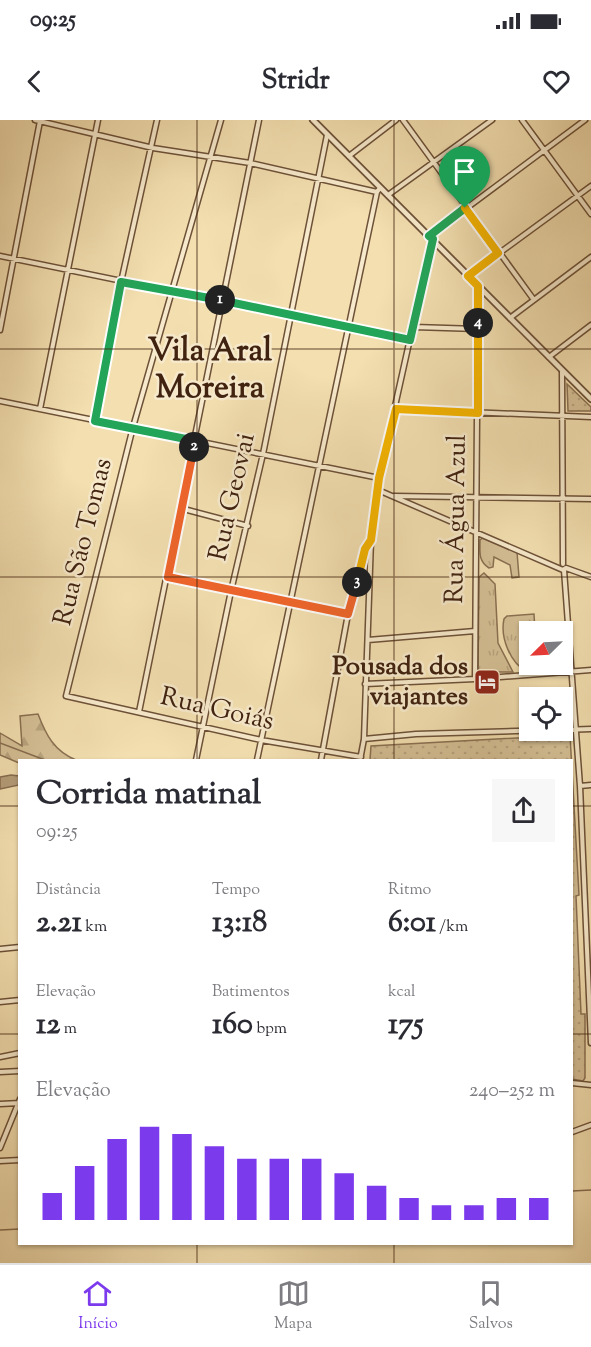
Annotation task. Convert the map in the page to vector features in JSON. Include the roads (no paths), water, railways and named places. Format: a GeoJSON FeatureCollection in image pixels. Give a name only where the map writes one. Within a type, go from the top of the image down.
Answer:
{"type":"FeatureCollection","features":[{"type":"Feature","properties":{"kind":"street"},"geometry":{"type":"LineString","coordinates":[[0,330],[39,120],[153,148],[250,163],[379,190],[388,195],[590,398]]}},
{"type":"Feature","properties":{"kind":"street"},"geometry":{"type":"LineString","coordinates":[[40,409],[98,120]]}},
{"type":"Feature","properties":{"kind":"street"},"geometry":{"type":"LineString","coordinates":[[95,421],[121,282],[158,120]]}},
{"type":"Feature","properties":{"kind":"street","name":"Rua São Tomas"},"geometry":{"type":"LineString","coordinates":[[66,696],[133,426],[221,120]]}},
{"type":"Feature","properties":{"kind":"street"},"geometry":{"type":"LineString","coordinates":[[139,712],[168,577],[180,508],[196,441],[259,120]]}},
{"type":"Feature","properties":{"kind":"street"},"geometry":{"type":"LineString","coordinates":[[313,120],[350,156],[379,190]]}},
{"type":"Feature","properties":{"kind":"street"},"geometry":{"type":"LineString","coordinates":[[350,156],[396,120]]}},
{"type":"Feature","properties":{"kind":"street"},"geometry":{"type":"LineString","coordinates":[[403,120],[534,300]]}},
{"type":"Feature","properties":{"kind":"street"},"geometry":{"type":"LineString","coordinates":[[388,195],[492,120]]}},
{"type":"Feature","properties":{"kind":"street"},"geometry":{"type":"LineString","coordinates":[[522,120],[591,214]]}},
{"type":"Feature","properties":{"kind":"street"},"geometry":{"type":"LineString","coordinates":[[361,759],[364,739],[371,540],[379,478],[414,327],[431,238],[465,208],[585,120]]}},
{"type":"Feature","properties":{"kind":"street","name":"Rua Geovai"},"geometry":{"type":"LineString","coordinates":[[196,759],[231,591],[248,526],[327,135]]}},
{"type":"Feature","properties":{"kind":"street"},"geometry":{"type":"LineString","coordinates":[[468,276],[591,186]]}},
{"type":"Feature","properties":{"kind":"street"},"geometry":{"type":"LineString","coordinates":[[257,759],[347,328],[379,190]]}},
{"type":"Feature","properties":{"kind":"street"},"geometry":{"type":"LineString","coordinates":[[0,256],[410,340]]}},
{"type":"Feature","properties":{"kind":"street"},"geometry":{"type":"LineString","coordinates":[[510,318],[591,257]]}},
{"type":"Feature","properties":{"kind":"street","name":"Rua Água Azul"},"geometry":{"type":"LineString","coordinates":[[475,680],[478,532],[478,286]]}},
{"type":"Feature","properties":{"kind":"street"},"geometry":{"type":"LineString","coordinates":[[549,357],[591,326]]}},
{"type":"Feature","properties":{"kind":"street"},"geometry":{"type":"LineString","coordinates":[[414,327],[478,328]]}},
{"type":"Feature","properties":{"kind":"street"},"geometry":{"type":"LineString","coordinates":[[562,372],[563,567],[567,621]]}},
{"type":"Feature","properties":{"kind":"street"},"geometry":{"type":"LineString","coordinates":[[0,401],[95,421],[133,426],[379,478]]}},
{"type":"Feature","properties":{"kind":"street"},"geometry":{"type":"LineString","coordinates":[[396,409],[591,417]]}},
{"type":"Feature","properties":{"kind":"street"},"geometry":{"type":"LineString","coordinates":[[378,490],[591,577]]}},
{"type":"Feature","properties":{"kind":"street"},"geometry":{"type":"LineString","coordinates":[[392,496],[591,499]]}},
{"type":"Feature","properties":{"kind":"street"},"geometry":{"type":"LineString","coordinates":[[180,508],[248,526]]}},
{"type":"Feature","properties":{"kind":"street"},"geometry":{"type":"LineString","coordinates":[[321,759],[348,614],[365,549],[371,540]]}},
{"type":"Feature","properties":{"kind":"street"},"geometry":{"type":"LineString","coordinates":[[168,577],[348,614]]}},
{"type":"Feature","properties":{"kind":"street"},"geometry":{"type":"LineString","coordinates":[[368,640],[475,631]]}},
{"type":"Feature","properties":{"kind":"street"},"geometry":{"type":"LineString","coordinates":[[573,670],[591,670]]}},
{"type":"Feature","properties":{"kind":"street"},"geometry":{"type":"LineString","coordinates":[[365,684],[475,680],[522,675]]}},
{"type":"Feature","properties":{"kind":"street"},"geometry":{"type":"LineString","coordinates":[[570,675],[580,786],[590,961],[591,1043]]}},
{"type":"Feature","properties":{"kind":"street","name":"Rua Goiás"},"geometry":{"type":"LineString","coordinates":[[66,696],[261,740],[361,759]]}},
{"type":"Feature","properties":{"kind":"street"},"geometry":{"type":"LineString","coordinates":[[574,729],[591,729]]}},
{"type":"Feature","properties":{"kind":"street"},"geometry":{"type":"LineString","coordinates":[[364,739],[416,734],[519,731]]}},
{"type":"Feature","properties":{"kind":"street"},"geometry":{"type":"LineString","coordinates":[[580,786],[591,785]]}},
{"type":"Feature","properties":{"kind":"street"},"geometry":{"type":"LineString","coordinates":[[583,844],[591,843]]}},
{"type":"Feature","properties":{"kind":"street"},"geometry":{"type":"LineString","coordinates":[[585,897],[591,896]]}},
{"type":"Feature","properties":{"kind":"street"},"geometry":{"type":"LineString","coordinates":[[0,949],[18,947]]}},
{"type":"Feature","properties":{"kind":"street"},"geometry":{"type":"LineString","coordinates":[[0,1002],[18,1000]]}},
{"type":"Feature","properties":{"kind":"street"},"geometry":{"type":"LineString","coordinates":[[0,1057],[18,1053]]}},
{"type":"Feature","properties":{"kind":"street"},"geometry":{"type":"LineString","coordinates":[[0,1072],[18,1071]]}},
{"type":"Feature","properties":{"kind":"street"},"geometry":{"type":"LineString","coordinates":[[573,1083],[591,1086]]}},
{"type":"Feature","properties":{"kind":"street"},"geometry":{"type":"LineString","coordinates":[[0,1104],[18,1102]]}},
{"type":"Feature","properties":{"kind":"street"},"geometry":{"type":"LineString","coordinates":[[0,1148],[18,1104]]}},
{"type":"Feature","properties":{"kind":"street"},"geometry":{"type":"LineString","coordinates":[[573,1132],[591,1125]]}},
{"type":"Feature","properties":{"kind":"street"},"geometry":{"type":"LineString","coordinates":[[0,1161],[18,1160]]}},
{"type":"Feature","properties":{"kind":"waterway"},"geometry":{"type":"LineString","coordinates":[[0,743],[42,759]]}},
{"type":"Feature","properties":{"kind":"waterway"},"geometry":{"type":"LineString","coordinates":[[573,1191],[591,1190]]}},
{"type":"Feature","properties":{"kind":"waterway"},"geometry":{"type":"LineString","coordinates":[[0,1230],[18,1229]]}},
{"type":"Feature","properties":{"kind":"place","name":"Pousada dos viajantes"},"geometry":{"type":"Point","coordinates":[487,682]}},
{"type":"Feature","properties":{"kind":"district","name":"Vila Aral Moreira"},"geometry":{"type":"Point","coordinates":[210,370]}}]}
